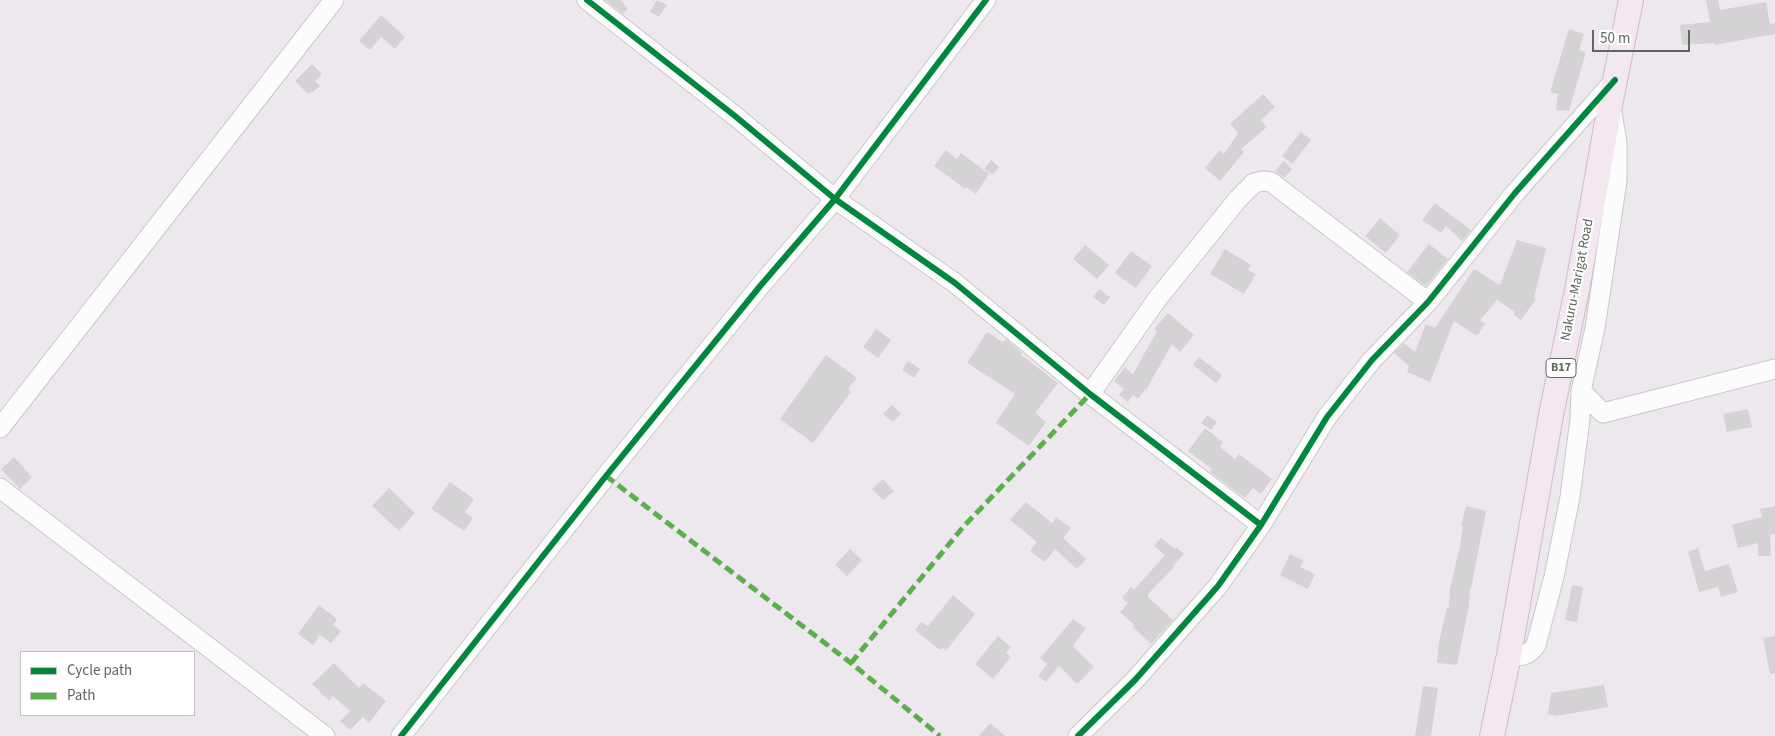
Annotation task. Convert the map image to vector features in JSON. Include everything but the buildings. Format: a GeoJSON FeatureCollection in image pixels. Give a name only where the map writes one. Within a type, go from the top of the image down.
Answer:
{"type":"FeatureCollection","features":[{"type":"Feature","properties":{"kind":"main road","name":"Nakuru-Marigat Road"},"geometry":{"type":"LineString","coordinates":[[1492,736],[1509,655],[1551,415],[1578,290],[1610,105],[1631,0]]}},
{"type":"Feature","properties":{"kind":"street"},"geometry":{"type":"LineString","coordinates":[[0,428],[334,0]]}},
{"type":"Feature","properties":{"kind":"street"},"geometry":{"type":"LineString","coordinates":[[587,0],[735,116],[835,199],[954,282],[1090,394],[1261,525]]}},
{"type":"Feature","properties":{"kind":"street"},"geometry":{"type":"LineString","coordinates":[[401,736],[606,476],[835,199],[986,0]]}},
{"type":"Feature","properties":{"kind":"street"},"geometry":{"type":"LineString","coordinates":[[1078,736],[1135,680],[1218,586],[1261,525],[1327,417],[1372,360],[1428,302],[1514,193],[1615,80]]}},
{"type":"Feature","properties":{"kind":"street"},"geometry":{"type":"LineString","coordinates":[[1509,655],[1521,657],[1529,654],[1536,645],[1554,577],[1570,497],[1580,419],[1581,391],[1595,328],[1617,181],[1617,142],[1610,105]]}},
{"type":"Feature","properties":{"kind":"street"},"geometry":{"type":"LineString","coordinates":[[1090,394],[1158,298],[1238,199],[1254,183],[1271,182],[1428,302]]}},
{"type":"Feature","properties":{"kind":"street"},"geometry":{"type":"LineString","coordinates":[[1580,419],[1775,369]]}},
{"type":"Feature","properties":{"kind":"street"},"geometry":{"type":"LineString","coordinates":[[1581,391],[1602,413]]}},
{"type":"Feature","properties":{"kind":"street"},"geometry":{"type":"LineString","coordinates":[[0,488],[325,736]]}},
{"type":"Feature","properties":{"kind":"marked path"},"geometry":{"type":"LineString","coordinates":[[851,663],[964,526],[1090,394]]}},
{"type":"Feature","properties":{"kind":"marked path"},"geometry":{"type":"LineString","coordinates":[[606,476],[851,663],[940,736]]}},
{"type":"Feature","properties":{"kind":"cycle path"},"geometry":{"type":"LineString","coordinates":[[587,0],[735,116],[835,199],[955,283],[1090,394],[1261,525]]}},
{"type":"Feature","properties":{"kind":"cycle path"},"geometry":{"type":"LineString","coordinates":[[401,736],[606,476],[761,285],[835,199],[986,0]]}},
{"type":"Feature","properties":{"kind":"cycle path"},"geometry":{"type":"LineString","coordinates":[[1078,736],[1135,680],[1218,586],[1261,525],[1327,417],[1372,360],[1428,302],[1515,193],[1615,80]]}}]}
